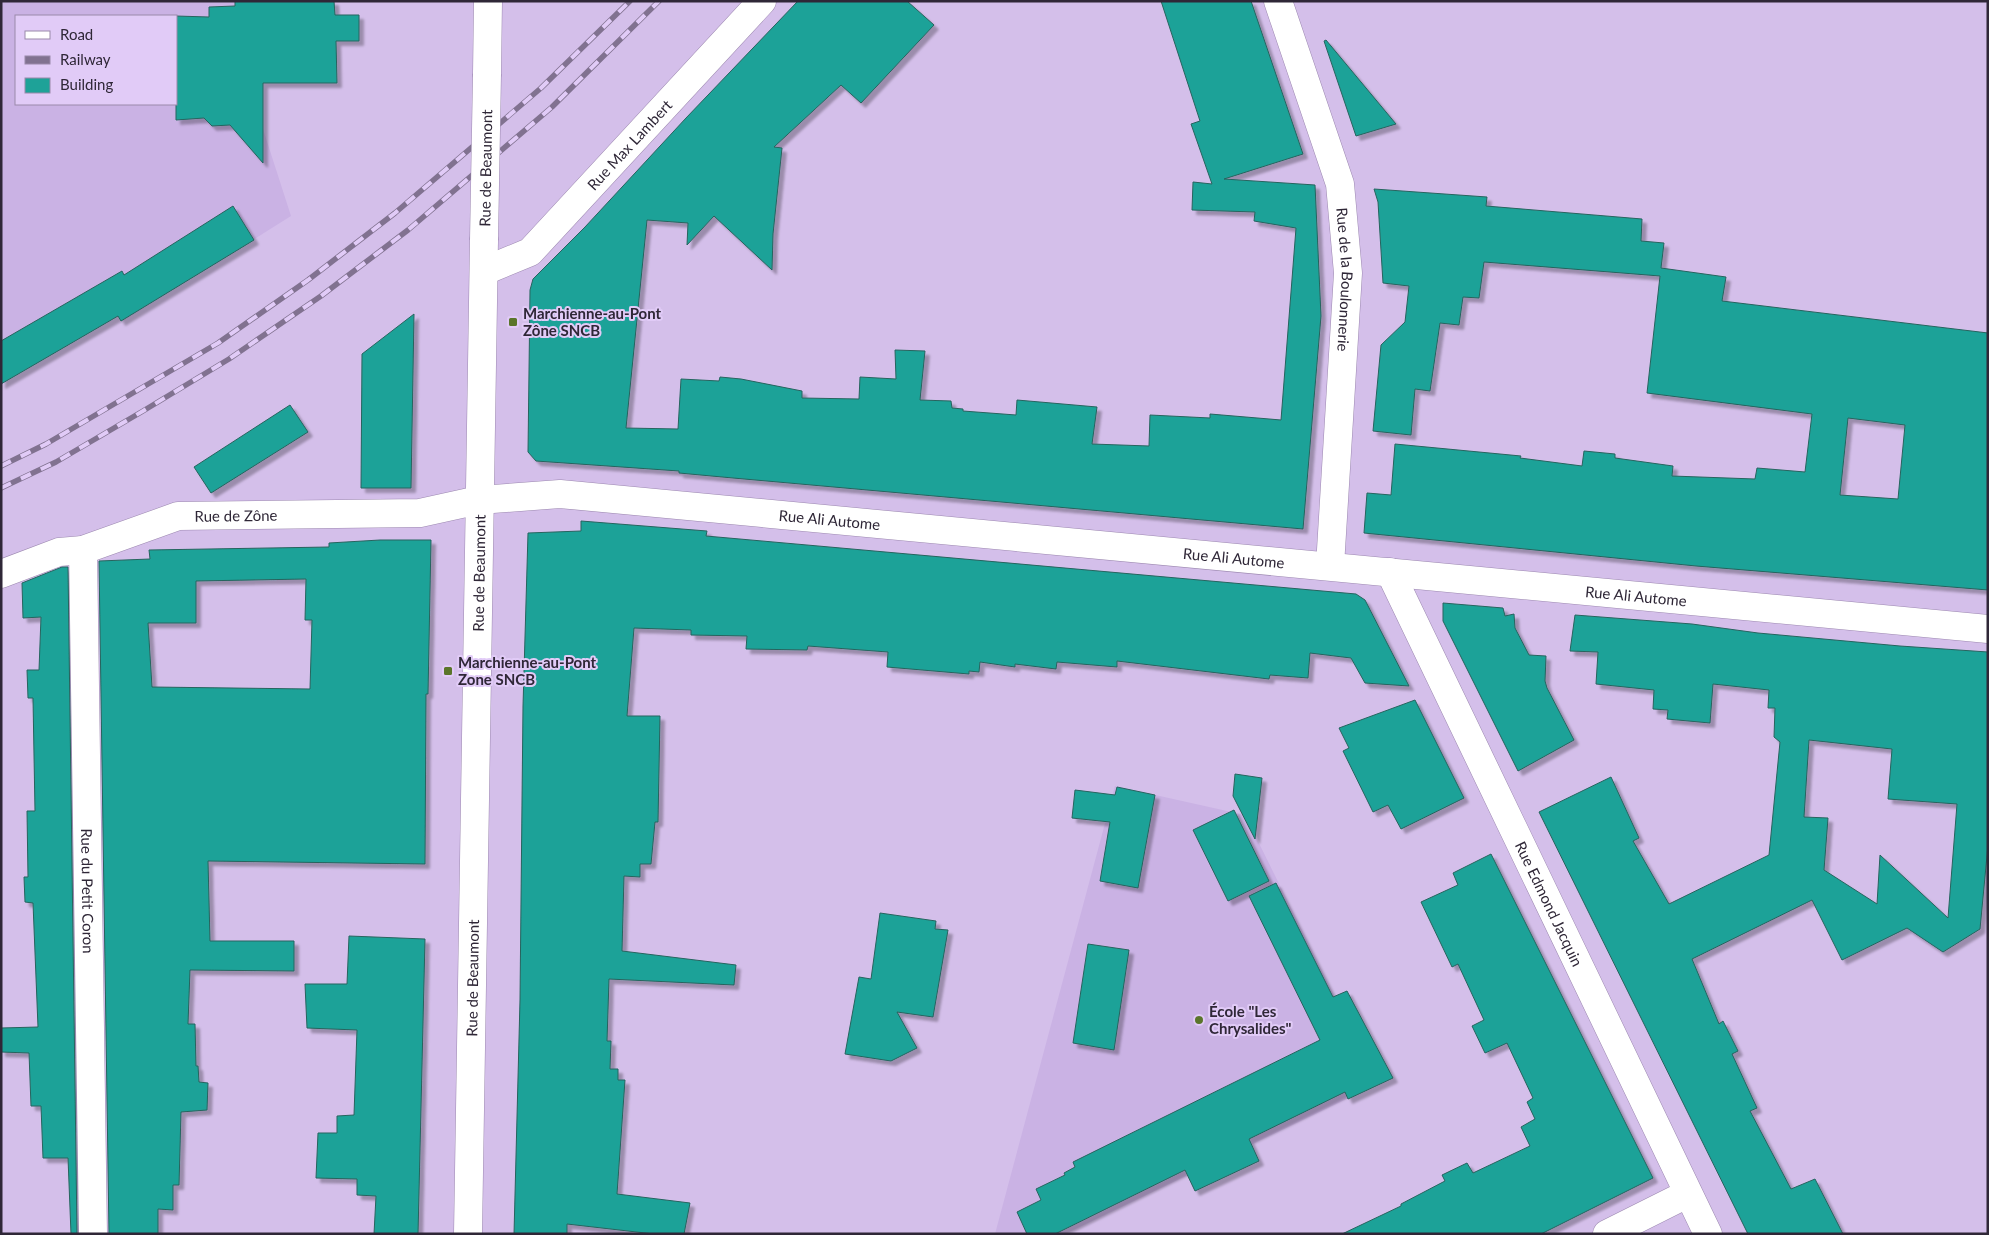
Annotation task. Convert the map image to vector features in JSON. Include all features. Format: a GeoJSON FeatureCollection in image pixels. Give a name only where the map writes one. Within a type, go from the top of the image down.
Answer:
{"type":"FeatureCollection","features":[{"type":"Feature","properties":{"kind":"street","name":"Rue de Beaumont"},"geometry":{"type":"LineString","coordinates":[[468,1234],[488,1]]}},
{"type":"Feature","properties":{"kind":"street","name":"Rue Max Lambert"},"geometry":{"type":"LineString","coordinates":[[484,271],[530,252],[762,1]]}},
{"type":"Feature","properties":{"kind":"street","name":"Rue de la Boulonnerie"},"geometry":{"type":"LineString","coordinates":[[1278,1],[1340,184],[1348,272],[1330,566]]}},
{"type":"Feature","properties":{"kind":"street","name":"Rue Ali Autome"},"geometry":{"type":"LineString","coordinates":[[479,500],[560,494],[1988,628]]}},
{"type":"Feature","properties":{"kind":"street","name":"Rue de Zône"},"geometry":{"type":"LineString","coordinates":[[1,574],[59,552],[83,550],[178,516],[420,513],[479,500]]}},
{"type":"Feature","properties":{"kind":"street","name":"Rue du Petit Coron"},"geometry":{"type":"LineString","coordinates":[[83,550],[93,1234]]}},
{"type":"Feature","properties":{"kind":"street","name":"Rue Edmond Jacquin"},"geometry":{"type":"LineString","coordinates":[[1390,572],[1708,1234]]}},
{"type":"Feature","properties":{"kind":"street"},"geometry":{"type":"LineString","coordinates":[[1607,1234],[1688,1194]]}},
{"type":"Feature","properties":{"kind":"shaded area"},"geometry":{"type":"Polygon","coordinates":[[[1,1],[260,1],[258,93],[263,98],[263,129],[291,216],[123,321],[118,316],[1,384],[1,1]]]}},
{"type":"Feature","properties":{"kind":"shaded area","name":"École \"Les Chrysalides\""},"geometry":{"type":"Polygon","coordinates":[[[1115,786],[1245,815],[1378,1084],[1065,1234],[995,1234],[1115,786]]]}},
{"type":"Feature","properties":{"kind":"building"},"geometry":{"type":"Polygon","coordinates":[[[235,1],[334,1],[335,15],[359,15],[359,41],[336,41],[337,83],[263,83],[263,163],[230,125],[212,126],[204,118],[176,120],[176,105],[178,105],[178,16],[209,17],[209,7],[235,6],[235,1]]]}},
{"type":"Feature","properties":{"kind":"building"},"geometry":{"type":"Polygon","coordinates":[[[798,1],[907,1],[934,25],[861,103],[841,85],[774,147],[782,148],[773,234],[772,270],[714,216],[687,245],[688,223],[647,220],[626,428],[678,429],[681,379],[719,381],[720,377],[741,379],[802,391],[802,398],[859,399],[860,377],[896,379],[895,350],[925,351],[920,400],[951,401],[952,408],[963,409],[963,411],[1016,415],[1017,400],[1097,407],[1092,444],[1149,446],[1150,415],[1210,418],[1210,414],[1281,420],[1296,228],[1254,221],[1255,212],[1192,210],[1193,182],[1212,184],[1191,124],[1200,121],[1161,1],[1251,1],[1303,154],[1224,179],[1315,185],[1321,316],[1303,529],[679,473],[679,471],[536,461],[528,452],[530,290],[533,279],[585,227],[798,1]]]}},
{"type":"Feature","properties":{"kind":"building"},"geometry":{"type":"Polygon","coordinates":[[[1326,40],[1396,124],[1356,136],[1324,41],[1326,40]]]}},
{"type":"Feature","properties":{"kind":"building"},"geometry":{"type":"Polygon","coordinates":[[[1374,189],[1487,197],[1486,206],[1642,219],[1641,241],[1664,243],[1661,268],[1726,277],[1722,301],[1988,333],[1988,590],[1696,566],[1364,533],[1367,493],[1391,495],[1395,444],[1521,456],[1520,458],[1582,466],[1584,451],[1615,454],[1615,458],[1673,466],[1672,476],[1755,479],[1757,468],[1805,472],[1812,414],[1647,393],[1660,276],[1484,262],[1479,298],[1463,297],[1459,325],[1440,323],[1430,391],[1415,389],[1411,435],[1373,431],[1381,345],[1405,322],[1409,286],[1383,283],[1378,202],[1374,189]],[[1848,418],[1840,495],[1898,499],[1905,425],[1848,418]]]}},
{"type":"Feature","properties":{"kind":"building"},"geometry":{"type":"Polygon","coordinates":[[[233,206],[254,240],[121,321],[118,316],[1,384],[1,341],[122,271],[124,275],[233,206]]]}},
{"type":"Feature","properties":{"kind":"building"},"geometry":{"type":"Polygon","coordinates":[[[414,314],[411,488],[361,488],[362,354],[414,314]]]}},
{"type":"Feature","properties":{"kind":"building"},"geometry":{"type":"Polygon","coordinates":[[[290,405],[308,432],[211,493],[194,467],[290,405]]]}},
{"type":"Feature","properties":{"kind":"building"},"geometry":{"type":"Polygon","coordinates":[[[581,521],[707,531],[706,536],[1356,594],[1365,600],[1409,686],[1365,683],[1351,658],[1310,653],[1308,678],[1270,675],[1269,679],[1117,661],[1117,667],[1057,662],[1056,669],[1015,664],[1015,667],[980,662],[979,672],[969,671],[969,674],[887,667],[888,652],[808,646],[807,650],[746,649],[747,636],[691,635],[691,630],[634,628],[627,716],[660,716],[658,822],[655,822],[651,864],[640,864],[640,877],[624,876],[622,951],[736,965],[734,985],[609,979],[607,1041],[611,1041],[610,1069],[618,1069],[618,1080],[625,1080],[617,1194],[690,1203],[684,1234],[654,1234],[567,1224],[567,1234],[514,1234],[520,1000],[523,706],[528,533],[581,531],[581,521]]]}},
{"type":"Feature","properties":{"kind":"building"},"geometry":{"type":"Polygon","coordinates":[[[431,540],[428,694],[426,694],[425,864],[208,861],[210,941],[294,941],[294,971],[190,970],[188,1024],[195,1024],[196,1066],[198,1066],[199,1082],[208,1083],[207,1110],[181,1112],[179,1185],[173,1185],[173,1210],[158,1209],[158,1234],[109,1234],[99,561],[150,559],[149,550],[329,547],[329,543],[431,540]],[[306,579],[196,581],[196,623],[148,623],[152,687],[310,689],[312,620],[305,620],[306,579]]]}},
{"type":"Feature","properties":{"kind":"building"},"geometry":{"type":"Polygon","coordinates":[[[62,567],[68,567],[77,1234],[71,1234],[68,1158],[43,1158],[41,1106],[31,1106],[29,1053],[1,1052],[1,1028],[38,1027],[33,903],[25,902],[24,877],[28,877],[27,811],[35,811],[33,698],[28,698],[27,670],[39,670],[41,617],[23,618],[22,583],[62,567]]]}},
{"type":"Feature","properties":{"kind":"building"},"geometry":{"type":"Polygon","coordinates":[[[1443,603],[1503,608],[1505,616],[1514,614],[1515,628],[1529,655],[1546,656],[1545,681],[1547,688],[1574,740],[1518,771],[1443,621],[1443,603]]]}},
{"type":"Feature","properties":{"kind":"building"},"geometry":{"type":"Polygon","coordinates":[[[1575,615],[1692,624],[1758,633],[1900,646],[1988,652],[1988,845],[1980,929],[1943,952],[1907,928],[1842,960],[1812,900],[1692,959],[1719,1024],[1723,1021],[1738,1051],[1732,1054],[1757,1108],[1750,1111],[1791,1189],[1815,1179],[1843,1234],[1748,1234],[1539,812],[1611,777],[1639,838],[1633,841],[1669,904],[1769,855],[1780,742],[1774,737],[1775,708],[1768,708],[1769,690],[1713,684],[1710,723],[1667,719],[1668,710],[1653,709],[1654,690],[1596,684],[1598,652],[1570,651],[1575,615]],[[1809,740],[1804,817],[1828,818],[1824,870],[1877,904],[1880,855],[1948,918],[1957,804],[1888,799],[1892,749],[1809,740]]]}},
{"type":"Feature","properties":{"kind":"building"},"geometry":{"type":"Polygon","coordinates":[[[1415,700],[1464,798],[1401,829],[1388,805],[1373,812],[1343,751],[1349,748],[1339,728],[1415,700]]]}},
{"type":"Feature","properties":{"kind":"building"},"geometry":{"type":"Polygon","coordinates":[[[1235,774],[1262,778],[1255,839],[1233,796],[1235,774]]]}},
{"type":"Feature","properties":{"kind":"building"},"geometry":{"type":"Polygon","coordinates":[[[1117,787],[1155,795],[1138,888],[1100,881],[1110,822],[1072,818],[1075,790],[1115,795],[1117,787]]]}},
{"type":"Feature","properties":{"kind":"building"},"geometry":{"type":"Polygon","coordinates":[[[1234,810],[1269,881],[1228,901],[1193,830],[1234,810]]]}},
{"type":"Feature","properties":{"kind":"building"},"geometry":{"type":"Polygon","coordinates":[[[1491,854],[1653,1178],[1541,1234],[1342,1234],[1401,1206],[1401,1204],[1445,1181],[1442,1175],[1467,1163],[1473,1173],[1530,1146],[1521,1127],[1535,1119],[1527,1102],[1533,1098],[1507,1043],[1485,1053],[1472,1026],[1484,1020],[1458,964],[1452,967],[1421,902],[1458,885],[1453,873],[1491,854]]]}},
{"type":"Feature","properties":{"kind":"building"},"geometry":{"type":"Polygon","coordinates":[[[1276,883],[1333,997],[1347,991],[1393,1078],[1348,1099],[1345,1092],[1249,1139],[1259,1161],[1195,1191],[1185,1170],[1055,1234],[1027,1234],[1017,1212],[1041,1200],[1036,1189],[1065,1175],[1064,1173],[1075,1167],[1073,1162],[1320,1040],[1249,896],[1276,883]]]}},
{"type":"Feature","properties":{"kind":"building"},"geometry":{"type":"Polygon","coordinates":[[[880,913],[936,921],[935,929],[948,930],[933,1017],[897,1012],[917,1048],[891,1061],[845,1054],[859,977],[871,979],[880,913]]]}},
{"type":"Feature","properties":{"kind":"building"},"geometry":{"type":"Polygon","coordinates":[[[349,936],[425,939],[418,1234],[374,1234],[376,1196],[357,1195],[357,1179],[316,1178],[318,1133],[337,1133],[337,1116],[354,1115],[357,1030],[307,1028],[305,984],[347,984],[349,936]]]}},
{"type":"Feature","properties":{"kind":"building"},"geometry":{"type":"Polygon","coordinates":[[[1088,944],[1129,950],[1114,1050],[1073,1043],[1088,944]]]}},
{"type":"Feature","properties":{"kind":"railway"},"geometry":{"type":"LineString","coordinates":[[1,466],[46,444],[218,343],[308,280],[395,213],[541,88],[630,1]]}},
{"type":"Feature","properties":{"kind":"railway"},"geometry":{"type":"LineString","coordinates":[[1,488],[56,462],[143,411],[229,359],[321,296],[408,230],[552,107],[659,1]]}},
{"type":"Feature","properties":{"kind":"place","name":"Marchienne-au-Pont Zône SNCB"},"geometry":{"type":"Point","coordinates":[513,322]}},
{"type":"Feature","properties":{"kind":"place","name":"Marchienne-au-Pont Zone SNCB"},"geometry":{"type":"Point","coordinates":[448,671]}},
{"type":"Feature","properties":{"kind":"place","name":"École \"Les Chrysalides\""},"geometry":{"type":"Point","coordinates":[1199,1020]}}]}
